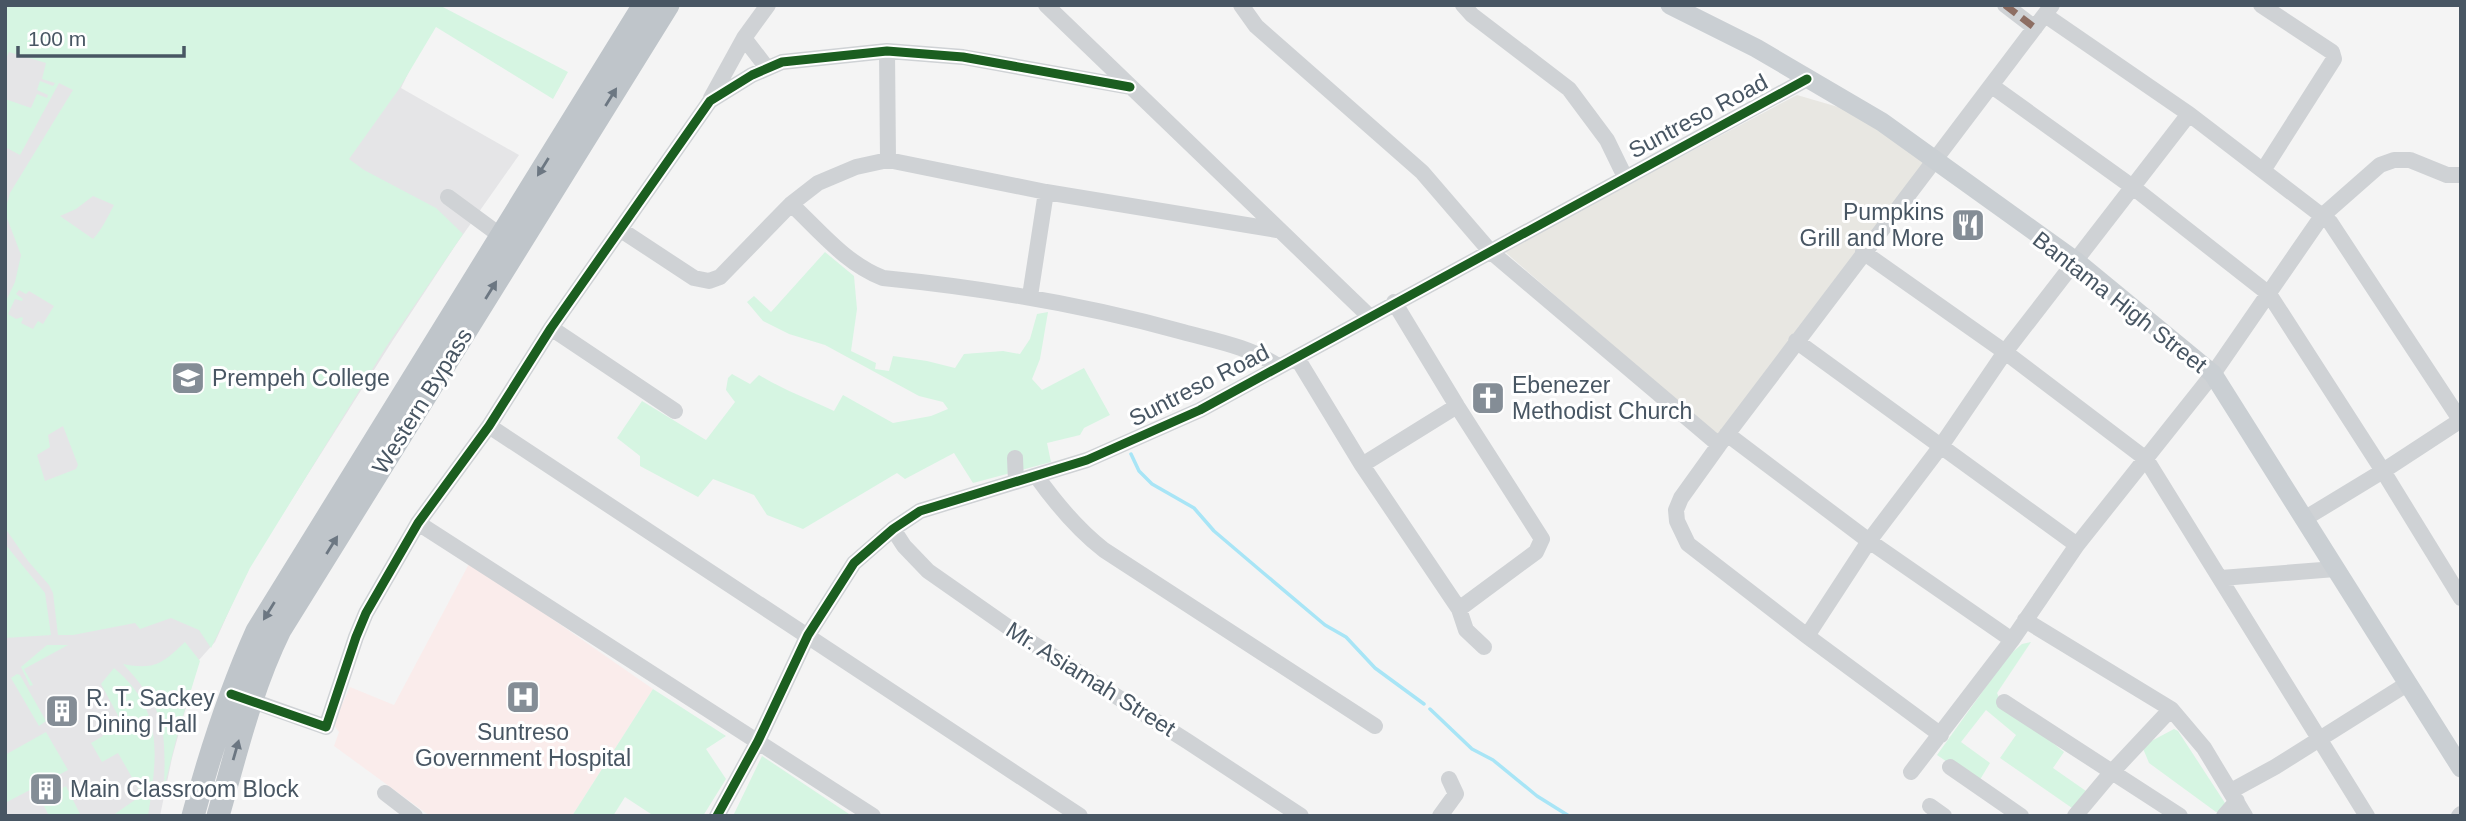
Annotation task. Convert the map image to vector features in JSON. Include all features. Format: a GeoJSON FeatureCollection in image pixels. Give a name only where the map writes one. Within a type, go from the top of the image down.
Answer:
{"type":"FeatureCollection","features":[{"type":"Feature","properties":{"kind":"highway","name":"Western Bypass"},"geometry":{"type":"LineString","coordinates":[[218,816],[257,631],[644,5]]}},
{"type":"Feature","properties":{"kind":"highway","name":"Western Bypass"},"geometry":{"type":"LineString","coordinates":[[193,816],[211,750],[280,630],[668,5]]}},
{"type":"Feature","properties":{"kind":"main road","name":"Bantama High Street"},"geometry":{"type":"LineString","coordinates":[[1676,7],[1882,122],[2077,262],[2213,374],[2461,768]]}},
{"type":"Feature","properties":{"kind":"street"},"geometry":{"type":"LineString","coordinates":[[241,697],[326,727],[366,613],[418,523],[489,426],[551,328],[710,101],[744,38],[768,5]]}},
{"type":"Feature","properties":{"kind":"street"},"geometry":{"type":"LineString","coordinates":[[1046,5],[1369,316]]}},
{"type":"Feature","properties":{"kind":"street"},"geometry":{"type":"LineString","coordinates":[[1241,5],[1256,26],[1422,172],[1490,251],[1723,439],[2012,640]]}},
{"type":"Feature","properties":{"kind":"street"},"geometry":{"type":"LineString","coordinates":[[1464,5],[1472,15],[1569,89],[1607,141],[1625,177]]}},
{"type":"Feature","properties":{"kind":"street"},"geometry":{"type":"LineString","coordinates":[[2005,5],[2044,16],[2189,114],[2330,222],[2461,421],[2304,519]]}},
{"type":"Feature","properties":{"kind":"street"},"geometry":{"type":"LineString","coordinates":[[2262,5],[2332,52],[2334,59],[2263,169]]}},
{"type":"Feature","properties":{"kind":"street"},"geometry":{"type":"LineString","coordinates":[[1941,734],[1807,636],[1688,544],[1681,533],[1676,510],[1681,498],[1796,341],[2044,16]]}},
{"type":"Feature","properties":{"kind":"street"},"geometry":{"type":"LineString","coordinates":[[744,38],[767,68]]}},
{"type":"Feature","properties":{"kind":"street"},"geometry":{"type":"LineString","coordinates":[[710,101],[782,62],[887,51],[963,57],[1129,87]]}},
{"type":"Feature","properties":{"kind":"street"},"geometry":{"type":"LineString","coordinates":[[887,51],[888,160]]}},
{"type":"Feature","properties":{"kind":"street","name":"Suntreso Road"},"geometry":{"type":"LineString","coordinates":[[717,816],[758,741],[808,635],[854,563],[893,529],[920,511],[1087,460],[1199,410],[1807,79]]}},
{"type":"Feature","properties":{"kind":"street"},"geometry":{"type":"LineString","coordinates":[[1992,86],[2134,188],[2269,294],[2461,598]]}},
{"type":"Feature","properties":{"kind":"street"},"geometry":{"type":"LineString","coordinates":[[1807,636],[1869,541],[1941,446],[2005,352],[2189,114]]}},
{"type":"Feature","properties":{"kind":"street"},"geometry":{"type":"LineString","coordinates":[[621,230],[694,278],[709,281],[720,277],[792,204],[818,183],[835,174],[888,160],[1046,192],[1277,230]]}},
{"type":"Feature","properties":{"kind":"street"},"geometry":{"type":"LineString","coordinates":[[1910,772],[2012,640],[2077,545],[2213,374],[2322,216],[2380,165],[2394,160],[2410,160],[2447,175],[2461,175]]}},
{"type":"Feature","properties":{"kind":"street"},"geometry":{"type":"LineString","coordinates":[[1030,296],[1046,192]]}},
{"type":"Feature","properties":{"kind":"street"},"geometry":{"type":"LineString","coordinates":[[449,197],[501,236]]}},
{"type":"Feature","properties":{"kind":"street"},"geometry":{"type":"LineString","coordinates":[[792,204],[849,259],[867,272],[883,278],[1030,296],[1136,319],[1242,348],[1262,355],[1278,366]]}},
{"type":"Feature","properties":{"kind":"street"},"geometry":{"type":"LineString","coordinates":[[1863,252],[2005,352],[2146,458],[2367,816]]}},
{"type":"Feature","properties":{"kind":"street"},"geometry":{"type":"LineString","coordinates":[[1394,302],[1542,539],[1536,552],[1459,609]]}},
{"type":"Feature","properties":{"kind":"street"},"geometry":{"type":"LineString","coordinates":[[551,328],[675,411]]}},
{"type":"Feature","properties":{"kind":"street"},"geometry":{"type":"LineString","coordinates":[[1796,341],[2077,545]]}},
{"type":"Feature","properties":{"kind":"street"},"geometry":{"type":"LineString","coordinates":[[1297,358],[1362,465],[1459,609],[1466,630],[1484,648]]}},
{"type":"Feature","properties":{"kind":"street"},"geometry":{"type":"LineString","coordinates":[[1362,465],[1457,406]]}},
{"type":"Feature","properties":{"kind":"street"},"geometry":{"type":"LineString","coordinates":[[489,426],[1080,816]]}},
{"type":"Feature","properties":{"kind":"street"},"geometry":{"type":"LineString","coordinates":[[1016,458],[1016,482]]}},
{"type":"Feature","properties":{"kind":"street"},"geometry":{"type":"LineString","coordinates":[[1037,477],[1059,508],[1083,534],[1104,550],[1375,726]]}},
{"type":"Feature","properties":{"kind":"street"},"geometry":{"type":"LineString","coordinates":[[418,523],[873,816]]}},
{"type":"Feature","properties":{"kind":"street","name":"Mr. Asiamah Street"},"geometry":{"type":"LineString","coordinates":[[893,529],[904,546],[928,571],[1018,634],[1301,816]]}},
{"type":"Feature","properties":{"kind":"street"},"geometry":{"type":"LineString","coordinates":[[2221,578],[2335,569]]}},
{"type":"Feature","properties":{"kind":"street"},"geometry":{"type":"LineString","coordinates":[[2025,620],[2171,709],[2204,748],[2245,816]]}},
{"type":"Feature","properties":{"kind":"street"},"geometry":{"type":"LineString","coordinates":[[2224,816],[2234,796],[2275,766],[2407,684]]}},
{"type":"Feature","properties":{"kind":"street"},"geometry":{"type":"LineString","coordinates":[[2004,702],[2180,816]]}},
{"type":"Feature","properties":{"kind":"street"},"geometry":{"type":"LineString","coordinates":[[2075,816],[2171,709]]}},
{"type":"Feature","properties":{"kind":"street"},"geometry":{"type":"LineString","coordinates":[[1950,767],[2021,816]]}},
{"type":"Feature","properties":{"kind":"street"},"geometry":{"type":"LineString","coordinates":[[1440,816],[1456,794],[1449,779]]}},
{"type":"Feature","properties":{"kind":"street"},"geometry":{"type":"LineString","coordinates":[[385,793],[415,816]]}},
{"type":"Feature","properties":{"kind":"street"},"geometry":{"type":"LineString","coordinates":[[1930,806],[1944,816]]}},
{"type":"Feature","properties":{"kind":"shaded area","name":"Prempeh College"},"geometry":{"type":"Polygon","coordinates":[[[5,5],[432,24],[401,88],[519,155],[393,340],[249,567],[215,642],[199,660],[172,758],[160,816],[5,816],[5,5]]]}},
{"type":"Feature","properties":{"kind":"shaded area"},"geometry":{"type":"Polygon","coordinates":[[[1797,95],[1845,109],[1927,160],[1719,438],[1504,251],[1797,95]]]}},
{"type":"Feature","properties":{"kind":"shaded area","name":"Suntreso Government Hospital"},"geometry":{"type":"Polygon","coordinates":[[[470,562],[653,689],[572,816],[430,816],[334,746],[339,732],[333,724],[350,687],[394,705],[470,562]]]}},
{"type":"Feature","properties":{"kind":"green space","name":"Prempeh College"},"geometry":{"type":"Polygon","coordinates":[[[5,5],[439,5],[568,72],[553,99],[436,27],[399,89],[349,159],[364,170],[436,208],[463,234],[386,347],[250,568],[211,648],[199,630],[171,618],[140,629],[135,623],[73,635],[58,635],[53,593],[5,528],[5,303],[15,282],[21,255],[7,218],[7,204],[10,193],[73,90],[59,83],[20,155],[5,147],[5,99],[31,108],[37,94],[47,98],[48,95],[37,90],[40,81],[53,86],[55,83],[42,79],[46,63],[9,52],[5,61],[5,5]],[[93,196],[76,209],[60,216],[93,239],[114,205],[93,196]],[[19,290],[16,294],[23,299],[15,299],[8,314],[16,319],[22,317],[21,323],[33,329],[38,321],[43,324],[54,306],[29,291],[26,294],[19,290]],[[63,426],[48,435],[50,447],[37,455],[45,481],[76,469],[78,465],[63,426]]]}},
{"type":"Feature","properties":{"kind":"green space"},"geometry":{"type":"Polygon","coordinates":[[[825,252],[854,276],[857,309],[851,351],[876,363],[875,369],[889,371],[893,356],[955,368],[964,354],[1003,351],[1020,354],[1030,339],[1037,314],[1048,312],[1040,359],[1032,379],[1042,390],[1084,368],[1110,415],[1084,428],[1080,435],[1047,443],[1051,462],[973,483],[954,453],[905,479],[897,473],[803,529],[767,515],[754,495],[713,479],[698,497],[640,466],[640,456],[617,438],[642,401],[706,440],[735,402],[726,390],[728,378],[732,374],[750,384],[759,375],[834,411],[843,395],[893,423],[931,416],[948,409],[943,402],[919,396],[825,345],[789,334],[763,321],[747,302],[754,296],[771,312],[825,252]]]}},
{"type":"Feature","properties":{"kind":"green space"},"geometry":{"type":"Polygon","coordinates":[[[5,544],[45,593],[51,635],[5,638],[5,544]]]}},
{"type":"Feature","properties":{"kind":"green space"},"geometry":{"type":"Polygon","coordinates":[[[185,642],[200,661],[164,788],[164,750],[160,720],[147,694],[123,664],[157,664],[185,642]]]}},
{"type":"Feature","properties":{"kind":"green space"},"geometry":{"type":"Polygon","coordinates":[[[2031,642],[1997,693],[2000,700],[2064,752],[2053,768],[2086,791],[2072,808],[2000,758],[2016,735],[1986,710],[1961,742],[1990,763],[1978,783],[1937,755],[2008,656],[2022,644],[2031,642]]]}},
{"type":"Feature","properties":{"kind":"green space"},"geometry":{"type":"Polygon","coordinates":[[[47,645],[68,645],[24,669],[33,685],[30,686],[21,667],[47,645]]]}},
{"type":"Feature","properties":{"kind":"green space"},"geometry":{"type":"Polygon","coordinates":[[[114,668],[130,684],[150,718],[155,755],[148,816],[112,816],[142,795],[118,753],[102,762],[91,743],[103,736],[102,732],[121,721],[101,684],[114,668]]]}},
{"type":"Feature","properties":{"kind":"green space"},"geometry":{"type":"Polygon","coordinates":[[[17,674],[46,721],[39,726],[11,678],[17,674]]]}},
{"type":"Feature","properties":{"kind":"green space"},"geometry":{"type":"Polygon","coordinates":[[[653,689],[726,736],[706,749],[726,779],[703,816],[654,816],[625,797],[613,816],[572,816],[653,689]]]}},
{"type":"Feature","properties":{"kind":"green space"},"geometry":{"type":"Polygon","coordinates":[[[2174,729],[2178,731],[2225,803],[2220,812],[2216,812],[2149,763],[2142,746],[2174,729]]]}},
{"type":"Feature","properties":{"kind":"green space"},"geometry":{"type":"Polygon","coordinates":[[[46,732],[68,770],[5,803],[5,755],[46,732]]]}},
{"type":"Feature","properties":{"kind":"green space"},"geometry":{"type":"Polygon","coordinates":[[[762,756],[852,816],[733,816],[762,756]]]}},
{"type":"Feature","properties":{"kind":"green space"},"geometry":{"type":"Polygon","coordinates":[[[66,786],[81,816],[49,816],[41,800],[66,786]]]}},
{"type":"Feature","properties":{"kind":"waterway"},"geometry":{"type":"LineString","coordinates":[[1131,454],[1139,471],[1152,484],[1194,508],[1214,531],[1325,625],[1346,637],[1375,668],[1424,704]]}},
{"type":"Feature","properties":{"kind":"waterway"},"geometry":{"type":"LineString","coordinates":[[1430,709],[1472,749],[1493,760],[1537,796],[1569,816]]}},
{"type":"Feature","properties":{"kind":"marked path"},"geometry":{"type":"LineString","coordinates":[[2005,5],[2035,28]]}},
{"type":"Feature","properties":{"kind":"cycle path"},"geometry":{"type":"LineString","coordinates":[[231,694],[326,727],[366,613],[418,523],[489,426],[551,328],[710,101],[752,75],[782,62],[887,51],[963,57],[1130,87]]}},
{"type":"Feature","properties":{"kind":"cycle path"},"geometry":{"type":"LineString","coordinates":[[717,816],[758,741],[808,635],[854,563],[893,529],[920,511],[1087,460],[1200,410],[1807,79]]}},
{"type":"Feature","properties":{"kind":"place","name":"Pumpkins Grill and More"},"geometry":{"type":"Point","coordinates":[1968,225]}},
{"type":"Feature","properties":{"kind":"place","name":"Prempeh College"},"geometry":{"type":"Point","coordinates":[188,378]}},
{"type":"Feature","properties":{"kind":"place","name":"Ebenezer Methodist Church"},"geometry":{"type":"Point","coordinates":[1488,398]}},
{"type":"Feature","properties":{"kind":"place","name":"Suntreso Government Hospital"},"geometry":{"type":"Point","coordinates":[523,697]}},
{"type":"Feature","properties":{"kind":"place","name":"R. T. Sackey Dining Hall"},"geometry":{"type":"Point","coordinates":[62,711]}},
{"type":"Feature","properties":{"kind":"place","name":"Main Classroom Block"},"geometry":{"type":"Point","coordinates":[46,789]}}]}
